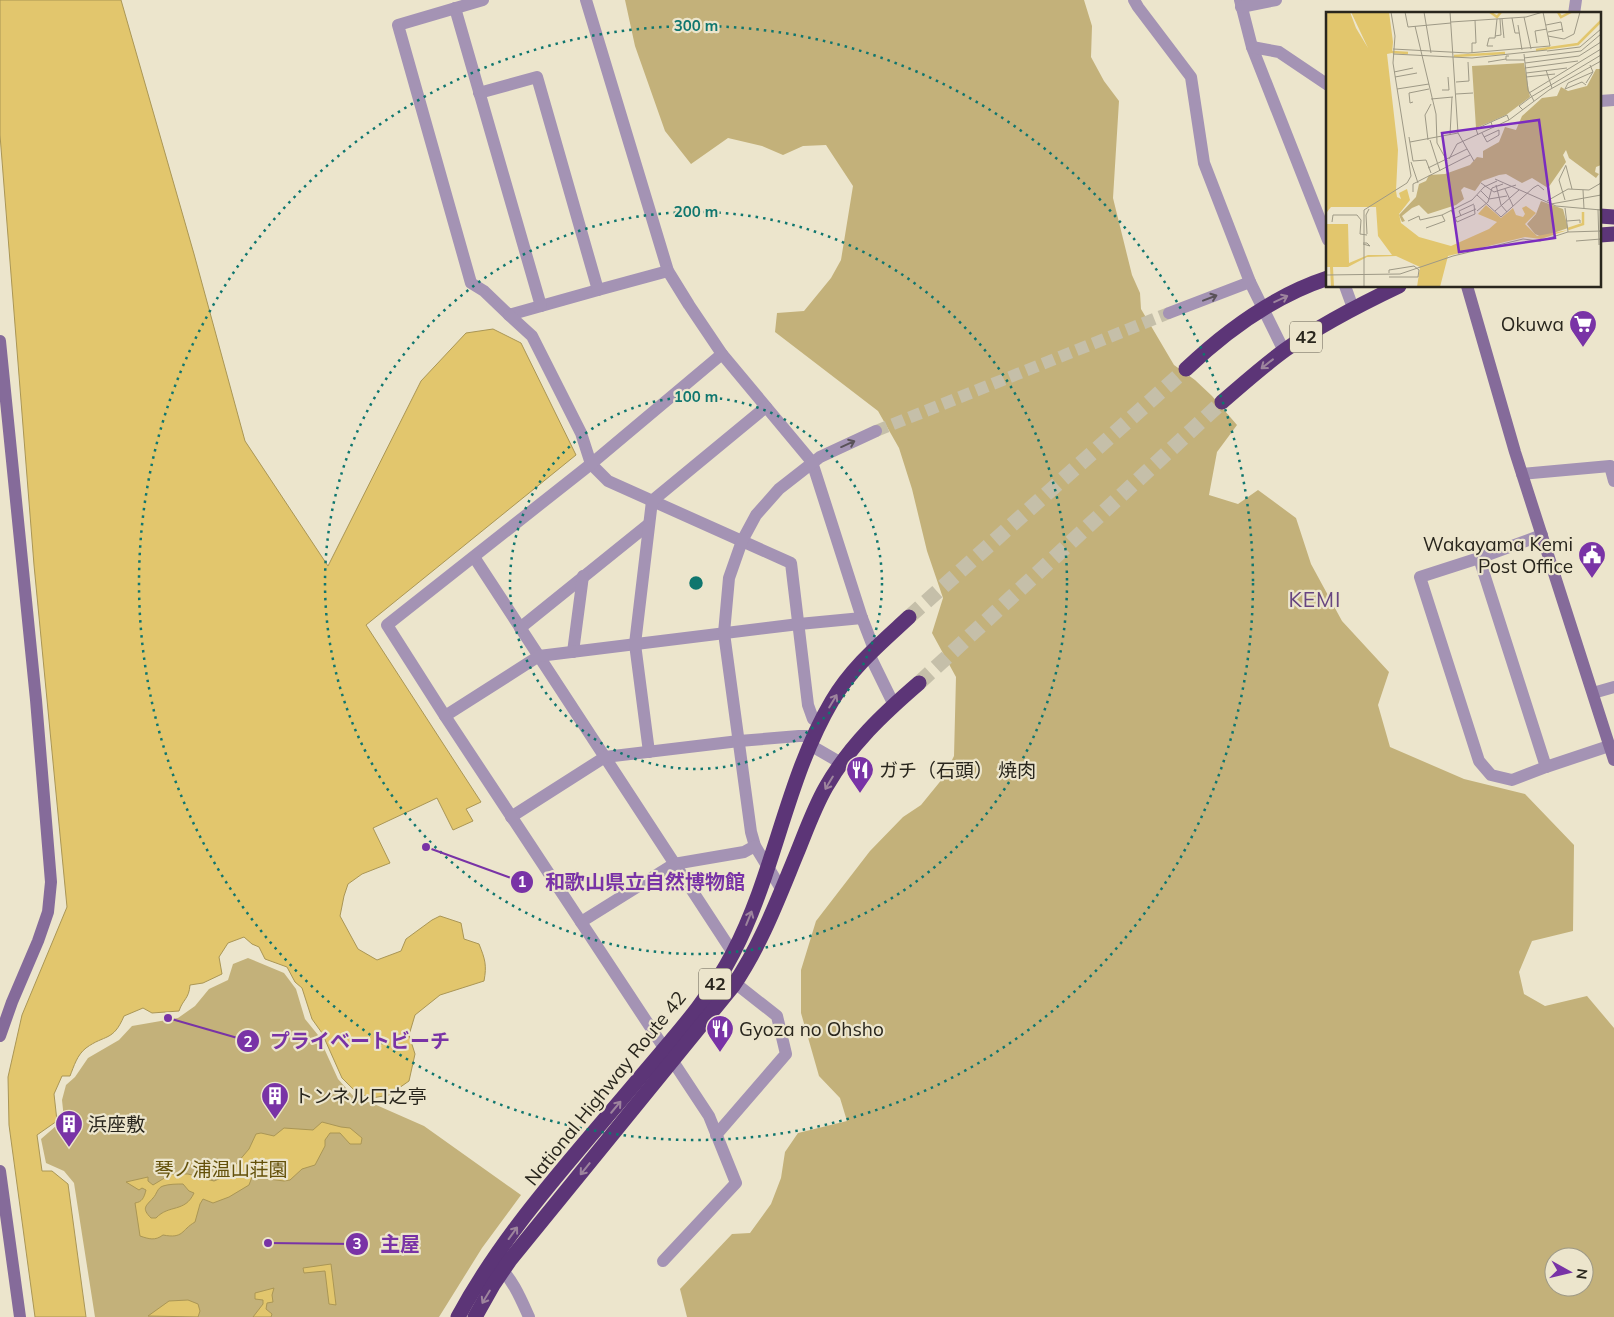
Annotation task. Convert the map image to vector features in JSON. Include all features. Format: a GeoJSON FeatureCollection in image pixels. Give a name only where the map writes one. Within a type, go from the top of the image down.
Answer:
{"type":"FeatureCollection","features":[{"type":"Feature","properties":{"kind":"highway","name":"42"},"geometry":{"type":"LineString","coordinates":[[1186,369],[1225,334],[1262,307],[1326,279]]}},
{"type":"Feature","properties":{"kind":"highway","name":"42"},"geometry":{"type":"LineString","coordinates":[[1222,402],[1284,351],[1353,308],[1395,288]]}},
{"type":"Feature","properties":{"kind":"highway","name":"National Highway Route 42"},"geometry":{"type":"LineString","coordinates":[[669,1055],[733,953],[753,908],[815,735],[846,681],[871,651],[909,617]]}},
{"type":"Feature","properties":{"kind":"highway","name":"National Highway Route 42"},"geometry":{"type":"LineString","coordinates":[[464,1316],[556,1178],[735,983],[757,946],[812,815],[841,763],[868,731],[920,683]]}},
{"type":"Feature","properties":{"kind":"street"},"geometry":{"type":"LineString","coordinates":[[483,0],[398,25],[471,282],[484,291],[532,336],[581,433],[591,464],[608,481],[791,563],[808,705],[813,719],[815,735],[841,763]]}},
{"type":"Feature","properties":{"kind":"street"},"geometry":{"type":"LineString","coordinates":[[586,0],[668,271],[722,354],[766,407],[816,460],[871,651],[894,705]]}},
{"type":"Feature","properties":{"kind":"street"},"geometry":{"type":"LineString","coordinates":[[1134,0],[1191,77],[1204,164],[1250,282],[1284,351]]}},
{"type":"Feature","properties":{"kind":"street"},"geometry":{"type":"LineString","coordinates":[[1276,0],[1240,3],[1252,47],[1326,235]]}},
{"type":"Feature","properties":{"kind":"street"},"geometry":{"type":"LineString","coordinates":[[455,8],[541,306]]}},
{"type":"Feature","properties":{"kind":"street"},"geometry":{"type":"LineString","coordinates":[[1252,47],[1279,52],[1326,84]]}},
{"type":"Feature","properties":{"kind":"street"},"geometry":{"type":"LineString","coordinates":[[479,93],[537,77],[598,290]]}},
{"type":"Feature","properties":{"kind":"street"},"geometry":{"type":"LineString","coordinates":[[509,315],[668,271]]}},
{"type":"Feature","properties":{"kind":"street"},"geometry":{"type":"LineString","coordinates":[[1169,314],[1250,282]]}},
{"type":"Feature","properties":{"kind":"street"},"geometry":{"type":"LineString","coordinates":[[1346,288],[1353,308]]}},
{"type":"Feature","properties":{"kind":"street"},"geometry":{"type":"LineString","coordinates":[[1468,288],[1522,474],[1614,760]]}},
{"type":"Feature","properties":{"kind":"street"},"geometry":{"type":"LineString","coordinates":[[0,341],[35,690],[51,882],[48,912],[0,1036]]}},
{"type":"Feature","properties":{"kind":"street"},"geometry":{"type":"LineString","coordinates":[[663,1261],[736,1183],[709,1116],[387,625],[591,464],[722,354]]}},
{"type":"Feature","properties":{"kind":"street"},"geometry":{"type":"LineString","coordinates":[[649,752],[635,644],[652,501],[766,407]]}},
{"type":"Feature","properties":{"kind":"street"},"geometry":{"type":"LineString","coordinates":[[782,890],[755,846],[751,832],[724,633],[729,578],[742,541],[756,516],[779,489],[816,460],[876,431]]}},
{"type":"Feature","properties":{"kind":"street"},"geometry":{"type":"LineString","coordinates":[[1522,474],[1610,466],[1614,481]]}},
{"type":"Feature","properties":{"kind":"street"},"geometry":{"type":"LineString","coordinates":[[520,628],[649,524]]}},
{"type":"Feature","properties":{"kind":"street"},"geometry":{"type":"LineString","coordinates":[[1542,535],[1420,577],[1480,761],[1491,775],[1512,780],[1609,746]]}},
{"type":"Feature","properties":{"kind":"street"},"geometry":{"type":"LineString","coordinates":[[474,557],[733,953]]}},
{"type":"Feature","properties":{"kind":"street"},"geometry":{"type":"LineString","coordinates":[[1479,558],[1546,767]]}},
{"type":"Feature","properties":{"kind":"street"},"geometry":{"type":"LineString","coordinates":[[573,652],[583,576]]}},
{"type":"Feature","properties":{"kind":"street"},"geometry":{"type":"LineString","coordinates":[[445,716],[539,656],[862,618]]}},
{"type":"Feature","properties":{"kind":"street"},"geometry":{"type":"LineString","coordinates":[[1593,693],[1614,687]]}},
{"type":"Feature","properties":{"kind":"street"},"geometry":{"type":"LineString","coordinates":[[512,817],[605,757],[739,741],[815,735]]}},
{"type":"Feature","properties":{"kind":"street"},"geometry":{"type":"LineString","coordinates":[[581,922],[674,864],[744,852],[755,846]]}},
{"type":"Feature","properties":{"kind":"street"},"geometry":{"type":"LineString","coordinates":[[716,1135],[786,1054],[777,1016],[735,983]]}},
{"type":"Feature","properties":{"kind":"street"},"geometry":{"type":"LineString","coordinates":[[0,1171],[20,1317]]}},
{"type":"Feature","properties":{"kind":"street"},"geometry":{"type":"LineString","coordinates":[[498,1265],[515,1287],[529,1317]]}},
{"type":"Feature","properties":{"kind":"green space"},"geometry":{"type":"Polygon","coordinates":[[[625,0],[1084,0],[1092,26],[1091,57],[1104,81],[1119,101],[1113,198],[1132,275],[1140,293],[1141,309],[1174,365],[1195,380],[1212,396],[1237,425],[1217,452],[1209,495],[1238,504],[1258,490],[1296,518],[1311,564],[1342,621],[1389,672],[1378,705],[1390,747],[1464,779],[1525,794],[1574,845],[1573,931],[1532,941],[1519,972],[1524,994],[1545,1006],[1587,996],[1614,1028],[1614,1317],[687,1317],[680,1289],[732,1234],[750,1233],[771,1204],[781,1178],[785,1152],[798,1133],[847,1121],[840,1098],[819,1076],[801,1013],[801,970],[816,921],[870,851],[903,817],[921,805],[943,778],[954,756],[956,677],[932,633],[943,598],[927,551],[912,489],[899,448],[878,411],[775,332],[777,313],[804,311],[831,278],[841,260],[853,186],[826,145],[803,146],[783,155],[762,146],[728,138],[691,164],[665,131],[635,46],[625,0]]]}},
{"type":"Feature","properties":{"kind":"green space","name":"琴ノ浦温山荘園"},"geometry":{"type":"Polygon","coordinates":[[[248,958],[284,973],[296,989],[305,1019],[318,1035],[338,1079],[354,1097],[424,1126],[521,1195],[482,1248],[439,1317],[95,1317],[74,1183],[64,1171],[46,1163],[41,1139],[64,1119],[62,1100],[66,1085],[75,1077],[88,1058],[119,1040],[132,1026],[178,1018],[195,1006],[209,989],[228,980],[233,964],[248,958]]]}},
{"type":"Feature","properties":{"kind":"shaded area"},"geometry":{"type":"Polygon","coordinates":[[[0,0],[121,0],[194,254],[245,441],[328,566],[421,381],[466,333],[493,329],[521,343],[576,455],[366,625],[481,802],[466,809],[473,821],[453,830],[437,798],[373,828],[390,863],[362,874],[348,884],[340,916],[358,949],[377,960],[401,951],[406,939],[440,916],[461,923],[464,939],[479,944],[483,954],[485,962],[484,981],[440,995],[415,1015],[409,1035],[415,1054],[409,1081],[389,1095],[372,1098],[357,1093],[342,1078],[322,1033],[312,1019],[302,988],[295,982],[287,967],[265,959],[259,947],[244,937],[228,943],[219,957],[222,974],[203,983],[190,985],[179,1011],[152,1013],[143,1008],[124,1016],[112,1034],[86,1048],[78,1057],[70,1076],[62,1076],[54,1094],[57,1121],[37,1135],[42,1171],[52,1171],[68,1184],[86,1317],[35,1317],[9,1125],[8,1077],[22,1015],[67,907],[34,565],[0,135],[0,0]]]}},
{"type":"Feature","properties":{"kind":"shaded area"},"geometry":{"type":"Polygon","coordinates":[[[322,1122],[350,1128],[362,1138],[361,1144],[350,1144],[340,1133],[330,1133],[325,1140],[325,1146],[315,1165],[302,1169],[290,1180],[269,1179],[256,1173],[249,1185],[229,1197],[213,1203],[203,1199],[195,1222],[179,1235],[163,1235],[152,1239],[140,1236],[135,1203],[142,1199],[146,1190],[142,1188],[139,1190],[126,1182],[148,1177],[148,1181],[153,1185],[171,1174],[188,1174],[214,1181],[226,1176],[249,1149],[256,1134],[261,1133],[274,1136],[284,1128],[313,1130],[322,1122]],[[183,1184],[165,1185],[158,1190],[147,1205],[146,1212],[151,1218],[156,1218],[166,1211],[181,1206],[194,1193],[189,1191],[183,1184]]]}},
{"type":"Feature","properties":{"kind":"shaded area"},"geometry":{"type":"Polygon","coordinates":[[[331,1264],[336,1305],[329,1304],[325,1271],[304,1273],[303,1268],[331,1264]]]}},
{"type":"Feature","properties":{"kind":"shaded area"},"geometry":{"type":"Polygon","coordinates":[[[274,1288],[273,1302],[267,1303],[266,1309],[272,1314],[271,1317],[253,1317],[263,1304],[263,1300],[255,1299],[255,1293],[274,1288]]]}},
{"type":"Feature","properties":{"kind":"shaded area"},"geometry":{"type":"Polygon","coordinates":[[[188,1300],[198,1304],[200,1311],[198,1317],[148,1316],[169,1301],[188,1300]]]}},
{"type":"Feature","properties":{"kind":"tunnel"},"geometry":{"type":"LineString","coordinates":[[876,431],[1169,313]]}},
{"type":"Feature","properties":{"kind":"tunnel"},"geometry":{"type":"LineString","coordinates":[[909,617],[1186,369]]}},
{"type":"Feature","properties":{"kind":"tunnel"},"geometry":{"type":"LineString","coordinates":[[919,683],[1222,402]]}},
{"type":"Feature","properties":{"kind":"place","name":"Okuwa"},"geometry":{"type":"Point","coordinates":[1583,348]}},
{"type":"Feature","properties":{"kind":"place","name":"Wakayama Kemi Post Office"},"geometry":{"type":"Point","coordinates":[1592,579]}},
{"type":"Feature","properties":{"kind":"place","name":"ガチ（石頭） 焼肉"},"geometry":{"type":"Point","coordinates":[860,794]}},
{"type":"Feature","properties":{"kind":"place","name":"和歌山県立自然博物館"},"geometry":{"type":"Point","coordinates":[426,847]}},
{"type":"Feature","properties":{"kind":"place","name":"プライベートビーチ"},"geometry":{"type":"Point","coordinates":[168,1018]}},
{"type":"Feature","properties":{"kind":"place","name":"Gyoza no Ohsho"},"geometry":{"type":"Point","coordinates":[720,1053]}},
{"type":"Feature","properties":{"kind":"place","name":"トンネル口之亭"},"geometry":{"type":"Point","coordinates":[275,1120]}},
{"type":"Feature","properties":{"kind":"place","name":"浜座敷"},"geometry":{"type":"Point","coordinates":[69,1148]}},
{"type":"Feature","properties":{"kind":"place","name":"主屋"},"geometry":{"type":"Point","coordinates":[268,1243]}},
{"type":"Feature","properties":{"kind":"district","name":"KEMI"},"geometry":{"type":"Point","coordinates":[1315,600]}}]}
